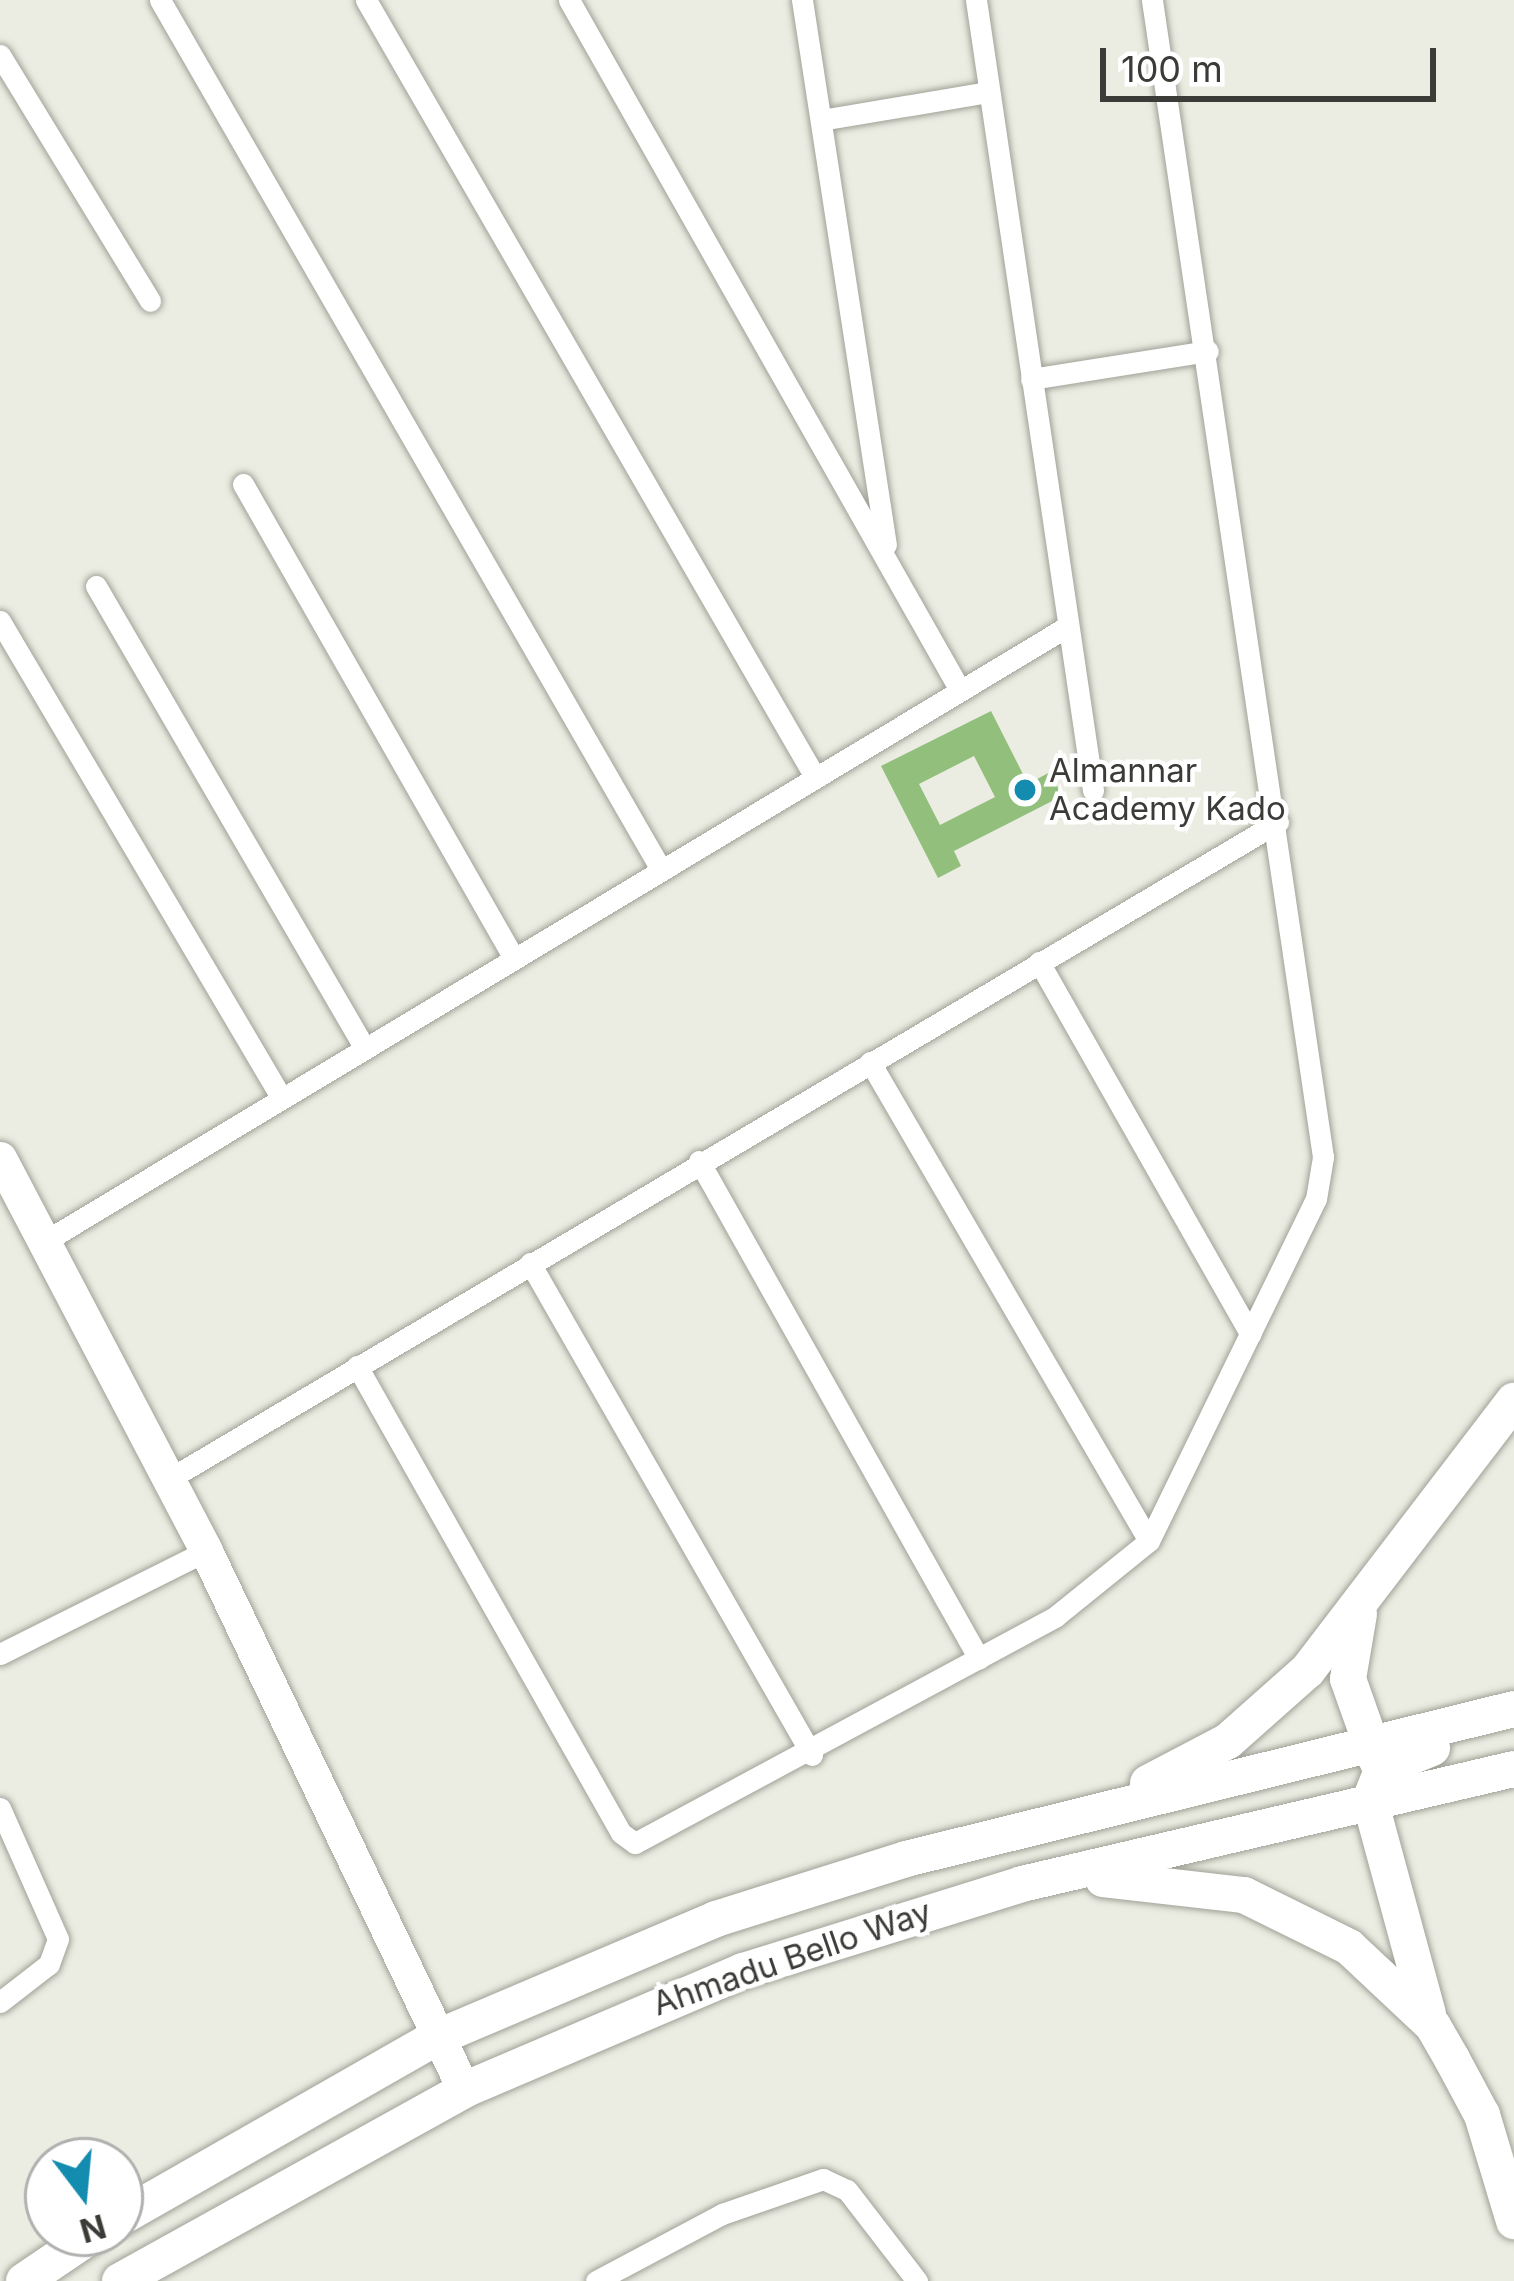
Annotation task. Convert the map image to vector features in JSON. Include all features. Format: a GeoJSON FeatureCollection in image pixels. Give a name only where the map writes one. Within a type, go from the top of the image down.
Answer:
{"type":"FeatureCollection","features":[{"type":"Feature","properties":{"kind":"main road"},"geometry":{"type":"LineString","coordinates":[[1030,1828],[1228,1741],[1308,1670],[1514,1401]]}},
{"type":"Feature","properties":{"kind":"main road"},"geometry":{"type":"LineString","coordinates":[[1363,1599],[1348,1679],[1433,2026],[1482,2115],[1514,2222]]}},
{"type":"Feature","properties":{"kind":"main road","name":"Ahmadu Bello Way"},"geometry":{"type":"LineString","coordinates":[[120,2281],[464,2090],[743,1971],[1373,1771],[1514,1709]]}},
{"type":"Feature","properties":{"kind":"main road"},"geometry":{"type":"LineString","coordinates":[[1373,1771],[1514,1719]]}},
{"type":"Feature","properties":{"kind":"main road","name":"Ahmadu Bello Way"},"geometry":{"type":"LineString","coordinates":[[144,2204],[436,2038],[716,1919],[1030,1828],[1373,1771],[1446,1784],[1514,1769]]}},
{"type":"Feature","properties":{"kind":"main road"},"geometry":{"type":"LineString","coordinates":[[1022,1883],[1150,1878],[1244,1895],[1349,1947],[1433,2026]]}},
{"type":"Feature","properties":{"kind":"main road"},"geometry":{"type":"LineString","coordinates":[[24,2281],[59,2257]]}},
{"type":"Feature","properties":{"kind":"street"},"geometry":{"type":"LineString","coordinates":[[160,0],[659,866]]}},
{"type":"Feature","properties":{"kind":"street"},"geometry":{"type":"LineString","coordinates":[[367,0],[812,772]]}},
{"type":"Feature","properties":{"kind":"street"},"geometry":{"type":"LineString","coordinates":[[568,0],[957,685]]}},
{"type":"Feature","properties":{"kind":"street"},"geometry":{"type":"LineString","coordinates":[[802,0],[888,557]]}},
{"type":"Feature","properties":{"kind":"street"},"geometry":{"type":"LineString","coordinates":[[976,0],[1093,790]]}},
{"type":"Feature","properties":{"kind":"street"},"geometry":{"type":"LineString","coordinates":[[357,1366],[621,1833],[652,1839],[812,1755],[1118,1575],[1149,1541],[1316,1198],[1322,1157],[1278,821],[1152,0]]}},
{"type":"Feature","properties":{"kind":"street"},"geometry":{"type":"LineString","coordinates":[[0,55],[150,301]]}},
{"type":"Feature","properties":{"kind":"street"},"geometry":{"type":"LineString","coordinates":[[821,120],[989,92]]}},
{"type":"Feature","properties":{"kind":"street"},"geometry":{"type":"LineString","coordinates":[[1031,379],[1208,351]]}},
{"type":"Feature","properties":{"kind":"street"},"geometry":{"type":"LineString","coordinates":[[243,484],[512,956]]}},
{"type":"Feature","properties":{"kind":"street"},"geometry":{"type":"LineString","coordinates":[[96,586],[364,1047]]}},
{"type":"Feature","properties":{"kind":"street"},"geometry":{"type":"LineString","coordinates":[[0,621],[281,1097]]}},
{"type":"Feature","properties":{"kind":"street"},"geometry":{"type":"LineString","coordinates":[[46,1240],[812,772],[957,685],[1068,626]]}},
{"type":"Feature","properties":{"kind":"street"},"geometry":{"type":"LineString","coordinates":[[169,1479],[1278,821]]}},
{"type":"Feature","properties":{"kind":"street"},"geometry":{"type":"LineString","coordinates":[[1040,962],[1250,1334]]}},
{"type":"Feature","properties":{"kind":"street"},"geometry":{"type":"LineString","coordinates":[[869,1062],[1149,1541]]}},
{"type":"Feature","properties":{"kind":"street"},"geometry":{"type":"LineString","coordinates":[[0,1158],[206,1551],[464,2090]]}},
{"type":"Feature","properties":{"kind":"street"},"geometry":{"type":"LineString","coordinates":[[699,1161],[979,1659]]}},
{"type":"Feature","properties":{"kind":"street"},"geometry":{"type":"LineString","coordinates":[[530,1263],[812,1755]]}},
{"type":"Feature","properties":{"kind":"street"},"geometry":{"type":"LineString","coordinates":[[0,1654],[206,1551]]}},
{"type":"Feature","properties":{"kind":"street"},"geometry":{"type":"LineString","coordinates":[[0,1808],[58,1939],[49,1964],[0,2002]]}},
{"type":"Feature","properties":{"kind":"street"},"geometry":{"type":"LineString","coordinates":[[596,2281],[740,2206],[823,2179],[847,2190],[917,2281]]}},
{"type":"Feature","properties":{"kind":"building","name":"Almannar Academy Kado"},"geometry":{"type":"Polygon","coordinates":[[[991,711],[1028,784],[1050,772],[1062,796],[954,851],[961,866],[938,878],[881,766],[991,711]],[[974,756],[919,784],[940,825],[995,797],[974,756]]]}},
{"type":"Feature","properties":{"kind":"place","name":"Almannar Academy Kado"},"geometry":{"type":"Point","coordinates":[1025,790]}}]}
